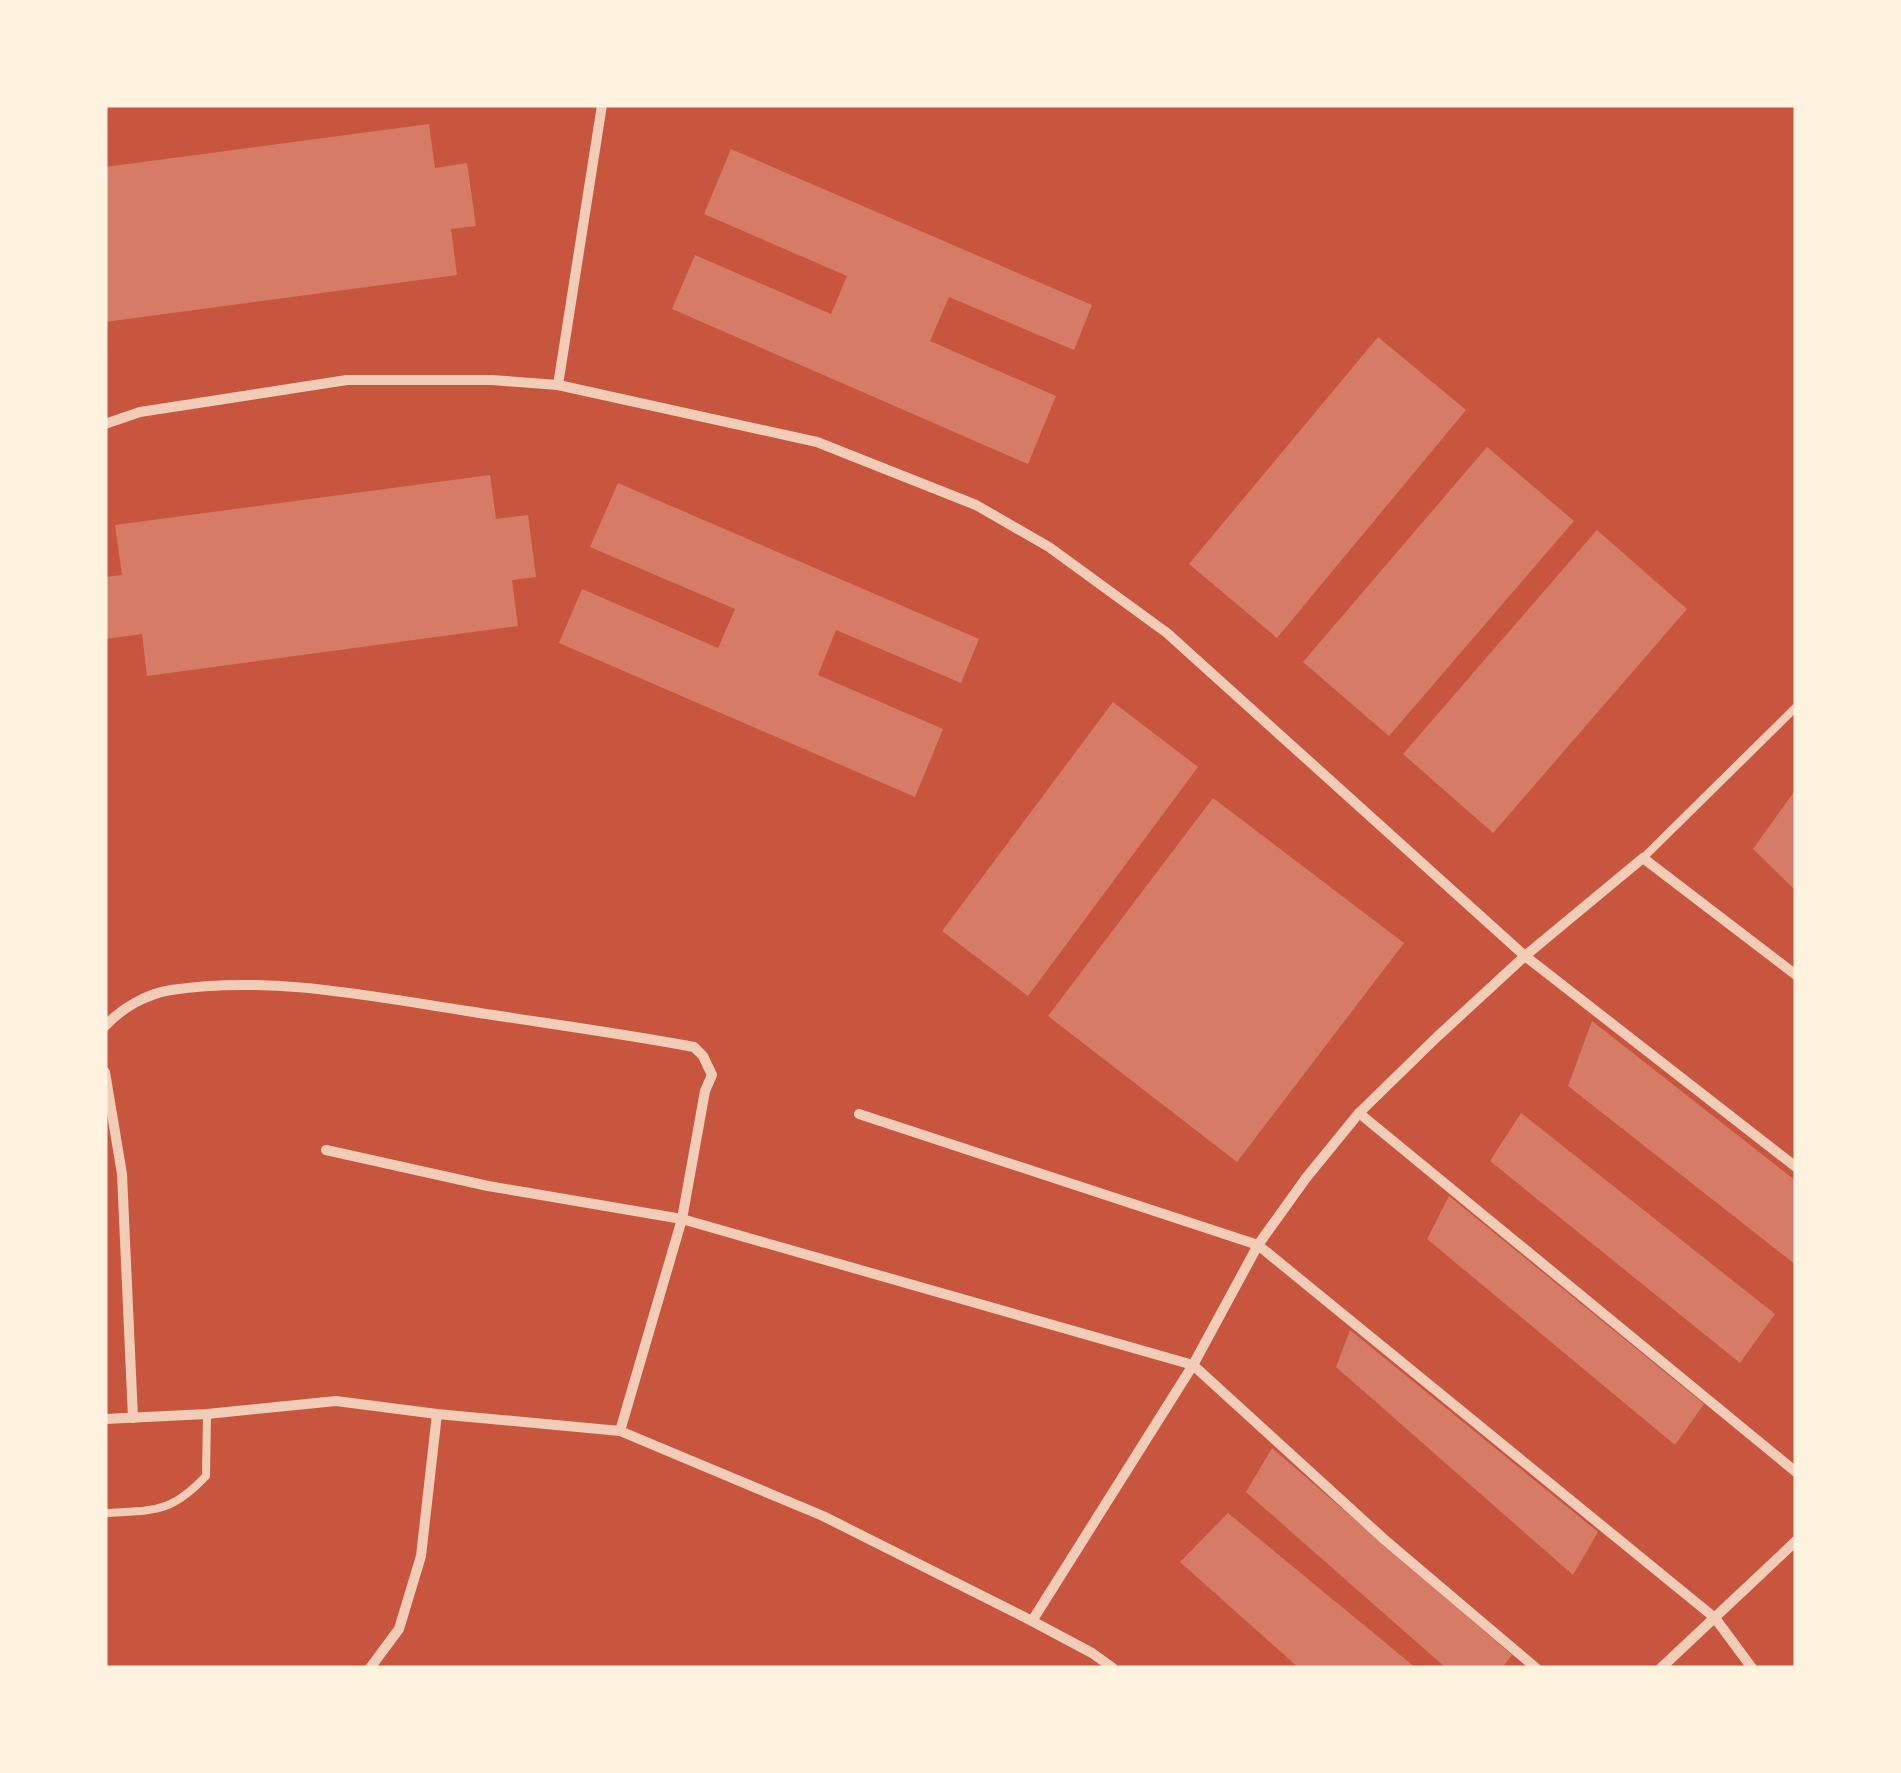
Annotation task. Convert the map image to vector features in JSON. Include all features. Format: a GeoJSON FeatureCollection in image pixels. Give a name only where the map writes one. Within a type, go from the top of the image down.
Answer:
{"type":"FeatureCollection","features":[{"type":"Feature","properties":{"kind":"street"},"geometry":{"type":"LineString","coordinates":[[558,385],[602,105]]}},
{"type":"Feature","properties":{"kind":"street"},"geometry":{"type":"LineString","coordinates":[[105,424],[140,412],[347,380],[492,380],[558,385],[818,442],[976,506],[1049,547],[1168,633],[1525,956],[1796,1167]]}},
{"type":"Feature","properties":{"kind":"street"},"geometry":{"type":"LineString","coordinates":[[1032,1621],[1194,1365],[1258,1245],[1306,1178],[1358,1113],[1525,956],[1643,858],[1796,975]]}},
{"type":"Feature","properties":{"kind":"street"},"geometry":{"type":"LineString","coordinates":[[105,1026],[129,1006],[167,990],[244,983],[353,993],[694,1047],[704,1056],[712,1075],[705,1091],[682,1219],[620,1431]]}},
{"type":"Feature","properties":{"kind":"street"},"geometry":{"type":"LineString","coordinates":[[105,1072],[122,1174],[132,1418]]}},
{"type":"Feature","properties":{"kind":"street"},"geometry":{"type":"LineString","coordinates":[[1358,1113],[1796,1472]]}},
{"type":"Feature","properties":{"kind":"street"},"geometry":{"type":"LineString","coordinates":[[859,1114],[1258,1245],[1715,1618],[1752,1668]]}},
{"type":"Feature","properties":{"kind":"street"},"geometry":{"type":"LineString","coordinates":[[326,1150],[488,1186],[682,1219],[1194,1365],[1385,1540],[1536,1668]]}},
{"type":"Feature","properties":{"kind":"street"},"geometry":{"type":"LineString","coordinates":[[105,1174],[122,1174]]}},
{"type":"Feature","properties":{"kind":"street"},"geometry":{"type":"LineString","coordinates":[[105,1418],[206,1414],[336,1401],[620,1431],[823,1516],[1032,1621],[1113,1668]]}},
{"type":"Feature","properties":{"kind":"street"},"geometry":{"type":"LineString","coordinates":[[370,1668],[399,1629],[422,1556],[437,1414]]}},
{"type":"Feature","properties":{"kind":"street"},"geometry":{"type":"LineString","coordinates":[[1661,1668],[1796,1541]]}},
{"type":"Feature","properties":{"kind":"lane"},"geometry":{"type":"LineString","coordinates":[[1643,858],[1796,707]]}},
{"type":"Feature","properties":{"kind":"lane"},"geometry":{"type":"LineString","coordinates":[[105,1513],[160,1510],[188,1495],[206,1476],[206,1414]]}},
{"type":"Feature","properties":{"kind":"building"},"geometry":{"type":"Polygon","coordinates":[[[429,124],[435,168],[467,163],[476,226],[451,229],[457,275],[105,322],[105,167],[429,124]]]}},
{"type":"Feature","properties":{"kind":"building"},"geometry":{"type":"Polygon","coordinates":[[[731,149],[1092,305],[1074,350],[949,297],[930,341],[1056,396],[1028,464],[672,309],[695,255],[831,314],[847,276],[704,214],[731,149]]]}},
{"type":"Feature","properties":{"kind":"building"},"geometry":{"type":"Polygon","coordinates":[[[1378,337],[1466,410],[1277,638],[1189,564],[1378,337]]]}},
{"type":"Feature","properties":{"kind":"building"},"geometry":{"type":"Polygon","coordinates":[[[1487,447],[1574,521],[1389,736],[1303,662],[1487,447]]]}},
{"type":"Feature","properties":{"kind":"building"},"geometry":{"type":"Polygon","coordinates":[[[490,475],[496,519],[528,515],[536,577],[512,580],[518,626],[147,676],[142,634],[105,639],[105,577],[122,575],[115,525],[490,475]]]}},
{"type":"Feature","properties":{"kind":"building"},"geometry":{"type":"Polygon","coordinates":[[[618,483],[979,639],[961,683],[836,630],[818,675],[943,729],[915,797],[559,643],[582,589],[718,648],[735,609],[590,547],[618,483]]]}},
{"type":"Feature","properties":{"kind":"building"},"geometry":{"type":"Polygon","coordinates":[[[1597,530],[1687,609],[1493,833],[1403,754],[1597,530]]]}},
{"type":"Feature","properties":{"kind":"building"},"geometry":{"type":"Polygon","coordinates":[[[1113,702],[1198,767],[1028,996],[942,931],[1113,702]]]}},
{"type":"Feature","properties":{"kind":"building"},"geometry":{"type":"Polygon","coordinates":[[[1796,789],[1796,891],[1753,849],[1796,789]]]}},
{"type":"Feature","properties":{"kind":"building"},"geometry":{"type":"Polygon","coordinates":[[[1213,798],[1404,943],[1237,1162],[1048,1016],[1213,798]]]}},
{"type":"Feature","properties":{"kind":"building"},"geometry":{"type":"Polygon","coordinates":[[[1592,1021],[1796,1181],[1796,1265],[1568,1086],[1592,1021]]]}},
{"type":"Feature","properties":{"kind":"building"},"geometry":{"type":"Polygon","coordinates":[[[1521,1113],[1775,1314],[1740,1363],[1490,1161],[1521,1113]]]}},
{"type":"Feature","properties":{"kind":"building"},"geometry":{"type":"Polygon","coordinates":[[[1449,1196],[1704,1404],[1675,1445],[1427,1239],[1449,1196]]]}},
{"type":"Feature","properties":{"kind":"building"},"geometry":{"type":"Polygon","coordinates":[[[1350,1330],[1598,1532],[1573,1575],[1336,1367],[1350,1330]]]}},
{"type":"Feature","properties":{"kind":"building"},"geometry":{"type":"Polygon","coordinates":[[[1272,1448],[1512,1655],[1502,1668],[1446,1668],[1246,1492],[1272,1448]]]}},
{"type":"Feature","properties":{"kind":"building"},"geometry":{"type":"Polygon","coordinates":[[[1228,1513],[1416,1668],[1299,1668],[1180,1562],[1228,1513]]]}}]}
